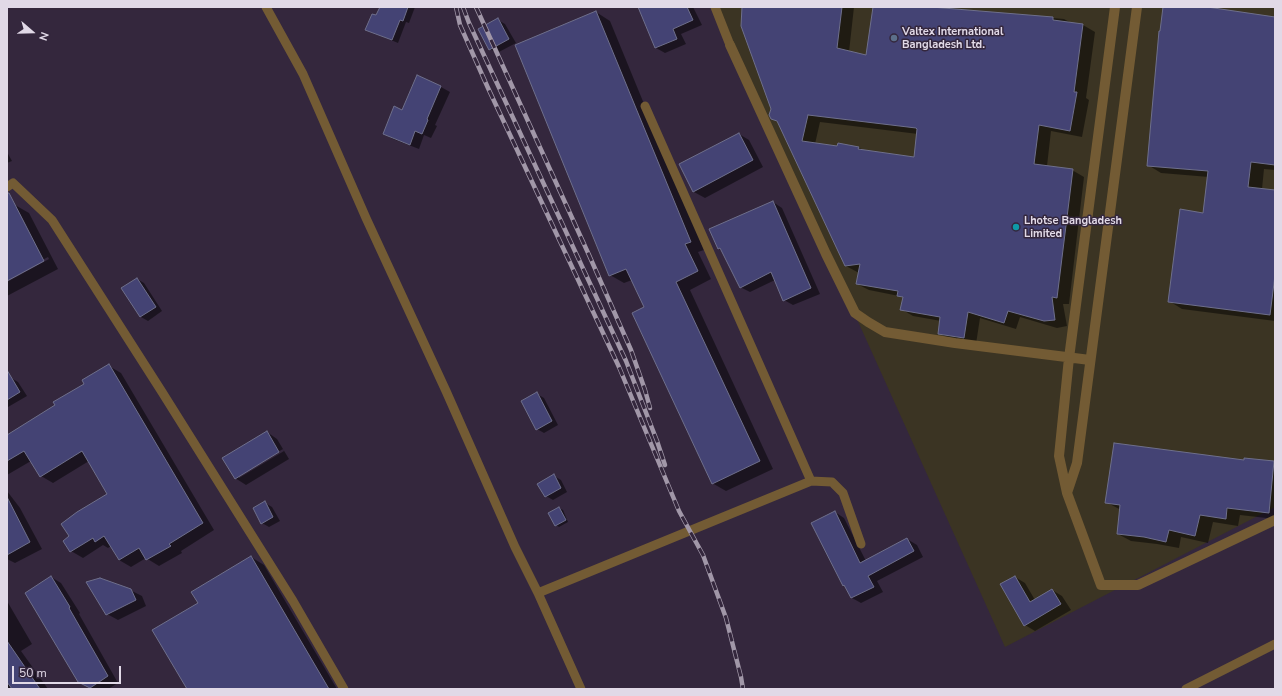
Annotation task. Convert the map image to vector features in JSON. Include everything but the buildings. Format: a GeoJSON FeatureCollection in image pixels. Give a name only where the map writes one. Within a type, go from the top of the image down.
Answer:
{"type":"FeatureCollection","features":[{"type":"Feature","properties":{"kind":"street"},"geometry":{"type":"LineString","coordinates":[[1115,7],[1069,358],[1059,456],[1067,493],[1101,585],[1138,585],[1275,520]]}},
{"type":"Feature","properties":{"kind":"street"},"geometry":{"type":"LineString","coordinates":[[1067,493],[1077,463],[1137,7]]}},
{"type":"Feature","properties":{"kind":"street"},"geometry":{"type":"LineString","coordinates":[[730,45],[826,254],[855,312],[885,332],[955,343],[1090,360]]}},
{"type":"Feature","properties":{"kind":"lane"},"geometry":{"type":"LineString","coordinates":[[266,7],[303,74],[366,218],[581,689]]}},
{"type":"Feature","properties":{"kind":"lane"},"geometry":{"type":"LineString","coordinates":[[715,7],[730,45]]}},
{"type":"Feature","properties":{"kind":"lane"},"geometry":{"type":"LineString","coordinates":[[645,106],[811,481]]}},
{"type":"Feature","properties":{"kind":"lane"},"geometry":{"type":"LineString","coordinates":[[7,187],[13,183],[52,220],[289,594],[344,689]]}},
{"type":"Feature","properties":{"kind":"lane"},"geometry":{"type":"LineString","coordinates":[[538,593],[811,481],[832,482],[843,493],[861,544]]}},
{"type":"Feature","properties":{"kind":"lane"},"geometry":{"type":"LineString","coordinates":[[1192,688],[1275,644]]}},
{"type":"Feature","properties":{"kind":"shaded area"},"geometry":{"type":"Polygon","coordinates":[[[716,7],[1275,7],[1275,507],[1005,647],[716,7]]]}},
{"type":"Feature","properties":{"kind":"railway"},"geometry":{"type":"LineString","coordinates":[[456,7],[460,25],[488,88],[619,367],[679,511],[703,555],[726,618],[743,689]]}},
{"type":"Feature","properties":{"kind":"railway"},"geometry":{"type":"LineString","coordinates":[[463,7],[469,23],[626,361],[665,465]]}},
{"type":"Feature","properties":{"kind":"railway"},"geometry":{"type":"LineString","coordinates":[[476,7],[631,350],[650,408]]}},
{"type":"Feature","properties":{"kind":"place","name":"Valtex International Bangladesh Ltd."},"geometry":{"type":"Point","coordinates":[894,38]}},
{"type":"Feature","properties":{"kind":"place","name":"Lhotse Bangladesh Limited"},"geometry":{"type":"Point","coordinates":[1016,227]}}]}
